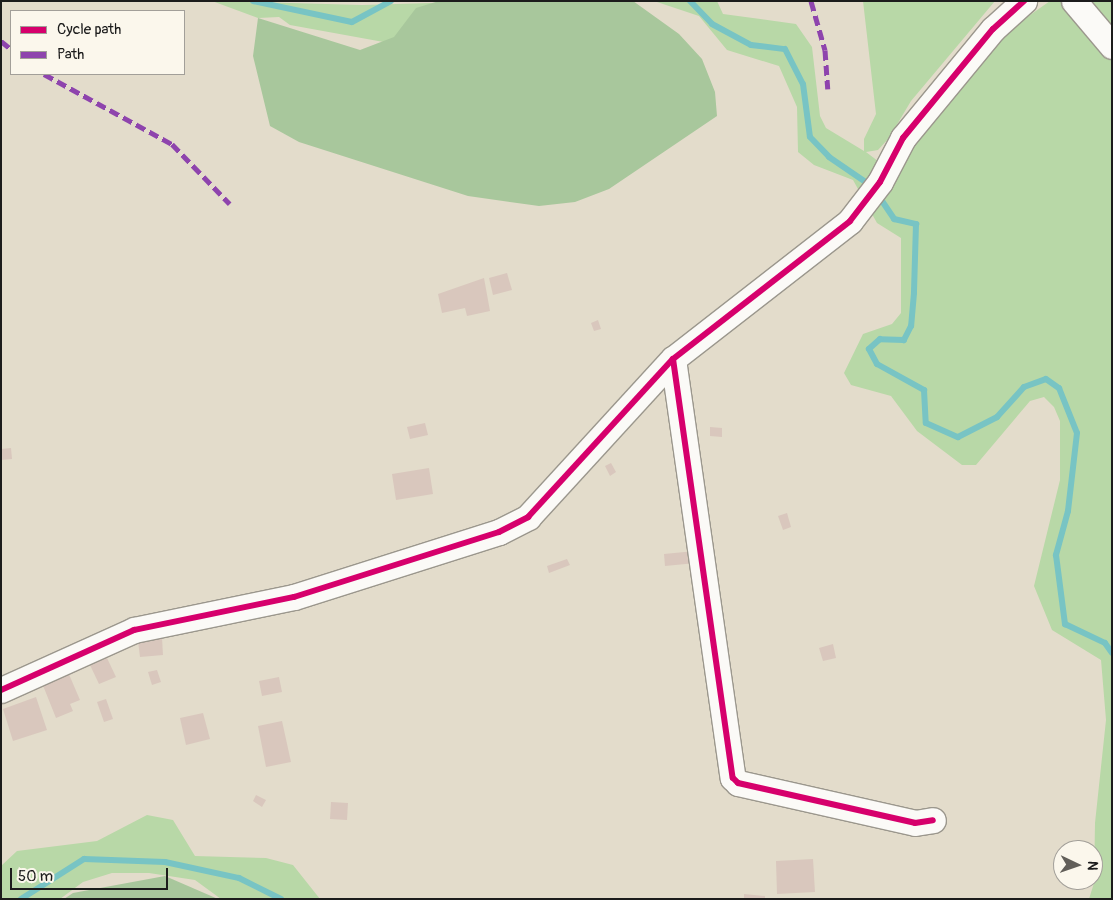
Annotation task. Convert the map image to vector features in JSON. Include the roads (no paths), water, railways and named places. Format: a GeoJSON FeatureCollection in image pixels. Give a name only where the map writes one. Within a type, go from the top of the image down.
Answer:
{"type":"FeatureCollection","features":[{"type":"Feature","properties":{"kind":"street"},"geometry":{"type":"LineString","coordinates":[[1,690],[134,630],[294,597],[514,526],[540,507],[592,442],[673,360],[850,221],[880,182],[903,138],[993,29],[1024,1]]}},
{"type":"Feature","properties":{"kind":"street"},"geometry":{"type":"LineString","coordinates":[[1074,1],[1112,46]]}},
{"type":"Feature","properties":{"kind":"street"},"geometry":{"type":"LineString","coordinates":[[673,360],[733,778],[738,783],[915,823],[934,820]]}},
{"type":"Feature","properties":{"kind":"waterway"},"geometry":{"type":"LineString","coordinates":[[253,1],[352,22],[391,1]]}},
{"type":"Feature","properties":{"kind":"waterway"},"geometry":{"type":"LineString","coordinates":[[690,1],[712,24],[751,45],[785,49],[803,84],[810,137],[829,157],[870,185]]}},
{"type":"Feature","properties":{"kind":"waterway"},"geometry":{"type":"LineString","coordinates":[[878,195],[894,219],[916,224],[914,293],[911,326],[904,340],[880,339],[869,349],[877,364],[924,390],[926,423],[958,437],[997,417],[1024,387],[1046,379],[1059,388],[1077,433],[1068,511],[1056,555],[1065,624],[1105,643],[1112,653]]}},
{"type":"Feature","properties":{"kind":"waterway"},"geometry":{"type":"LineString","coordinates":[[21,899],[84,859],[165,862],[239,878],[281,899]]}}]}
